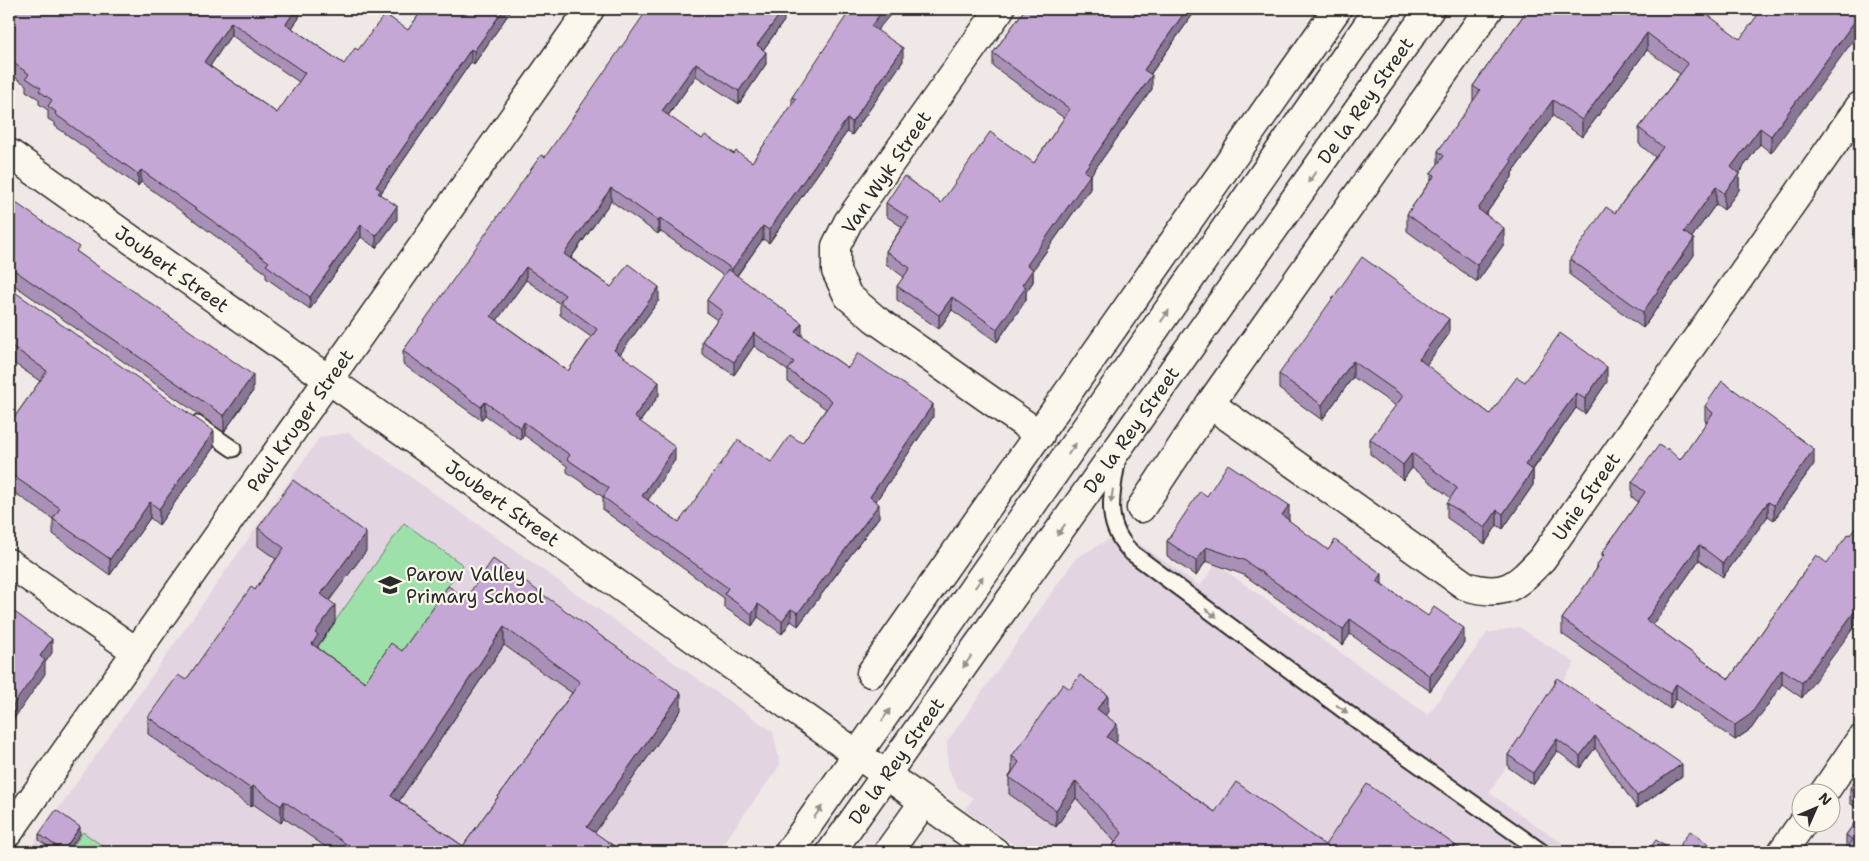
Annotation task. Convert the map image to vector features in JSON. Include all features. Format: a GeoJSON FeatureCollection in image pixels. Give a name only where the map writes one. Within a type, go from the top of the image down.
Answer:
{"type":"FeatureCollection","features":[{"type":"Feature","properties":{"kind":"street","name":"Paul Kruger Street"},"geometry":{"type":"LineString","coordinates":[[9,832],[590,9]]}},
{"type":"Feature","properties":{"kind":"street","name":"Van Wyk Street"},"geometry":{"type":"LineString","coordinates":[[1000,9],[848,222],[836,246],[836,271],[848,296],[875,319],[1040,435]]}},
{"type":"Feature","properties":{"kind":"street"},"geometry":{"type":"LineString","coordinates":[[871,673],[1040,435],[1337,9]]}},
{"type":"Feature","properties":{"kind":"street","name":"De la Rey Street"},"geometry":{"type":"LineString","coordinates":[[790,852],[1379,9]]}},
{"type":"Feature","properties":{"kind":"street","name":"De la Rey Street"},"geometry":{"type":"LineString","coordinates":[[831,852],[1120,448],[1430,9]]}},
{"type":"Feature","properties":{"kind":"street"},"geometry":{"type":"LineString","coordinates":[[1141,508],[1210,404],[1489,9]]}},
{"type":"Feature","properties":{"kind":"street","name":"Unie Street"},"geometry":{"type":"LineString","coordinates":[[1210,404],[1466,586],[1486,592],[1505,589],[1523,578],[1542,558],[1860,106]]}},
{"type":"Feature","properties":{"kind":"street","name":"Joubert Street"},"geometry":{"type":"LineString","coordinates":[[9,153],[995,852]]}},
{"type":"Feature","properties":{"kind":"street"},"geometry":{"type":"LineString","coordinates":[[9,563],[137,652]]}},
{"type":"Feature","properties":{"kind":"street"},"geometry":{"type":"LineString","coordinates":[[1830,784],[1860,740]]}},
{"type":"Feature","properties":{"kind":"street"},"geometry":{"type":"LineString","coordinates":[[888,852],[924,802]]}},
{"type":"Feature","properties":{"kind":"street"},"geometry":{"type":"LineString","coordinates":[[1782,852],[1795,834]]}},
{"type":"Feature","properties":{"kind":"lane"},"geometry":{"type":"LineString","coordinates":[[185,416],[233,449]]}},
{"type":"Feature","properties":{"kind":"lane"},"geometry":{"type":"LineString","coordinates":[[1120,448],[1111,501],[1113,525],[1121,542],[1183,593],[1381,738],[1542,852]]}},
{"type":"Feature","properties":{"kind":"shaded area","name":"Parow Valley Primary School"},"geometry":{"type":"Polygon","coordinates":[[[348,433],[773,732],[780,765],[717,852],[28,852],[320,437],[348,433]]]}},
{"type":"Feature","properties":{"kind":"shaded area"},"geometry":{"type":"Polygon","coordinates":[[[1122,532],[1200,586],[1216,564],[1428,715],[1487,633],[1519,627],[1575,663],[1489,793],[1575,852],[1024,852],[965,810],[973,798],[958,788],[952,777],[948,765],[947,742],[1076,558],[1122,532]]]}},
{"type":"Feature","properties":{"kind":"green space"},"geometry":{"type":"Polygon","coordinates":[[[404,523],[463,565],[374,691],[315,650],[404,523]]]}},
{"type":"Feature","properties":{"kind":"green space"},"geometry":{"type":"Polygon","coordinates":[[[83,832],[111,852],[69,852],[83,832]]]}},
{"type":"Feature","properties":{"kind":"building"},"geometry":{"type":"Polygon","coordinates":[[[9,9],[296,9],[286,24],[344,64],[355,48],[358,50],[385,14],[408,30],[423,9],[504,9],[474,51],[471,49],[376,187],[381,190],[378,193],[397,206],[376,236],[361,225],[310,297],[266,265],[269,262],[210,219],[141,170],[138,174],[55,114],[56,112],[48,106],[52,100],[39,91],[41,88],[26,78],[29,74],[9,60],[9,9]],[[231,22],[204,62],[277,113],[305,73],[231,22]]]}},
{"type":"Feature","properties":{"kind":"building"},"geometry":{"type":"Polygon","coordinates":[[[649,9],[784,9],[757,45],[766,52],[739,91],[696,63],[662,111],[702,139],[705,135],[734,154],[736,151],[752,162],[796,99],[792,97],[851,9],[884,9],[871,26],[903,48],[852,122],[847,119],[769,230],[763,226],[732,269],[660,218],[658,221],[611,188],[564,254],[611,287],[628,264],[659,287],[614,350],[659,382],[634,417],[675,447],[642,496],[679,522],[738,440],[771,462],[790,435],[802,443],[832,401],[788,370],[794,362],[754,333],[734,362],[702,341],[723,312],[707,300],[728,269],[802,323],[796,332],[848,368],[858,353],[933,404],[870,497],[879,504],[798,613],[791,609],[782,621],[758,604],[752,614],[724,594],[728,588],[603,497],[609,488],[567,459],[570,455],[524,422],[521,428],[485,402],[481,407],[403,351],[541,155],[545,157],[649,9]],[[526,267],[491,316],[568,371],[597,329],[560,302],[565,295],[526,267]]]}},
{"type":"Feature","properties":{"kind":"building"},"geometry":{"type":"Polygon","coordinates":[[[1025,9],[1187,9],[1144,70],[1152,75],[1084,171],[1090,175],[1027,265],[1033,269],[1022,285],[1026,287],[997,329],[952,297],[939,315],[897,286],[910,268],[886,251],[909,218],[886,203],[904,176],[941,203],[990,132],[1034,163],[1070,109],[993,53],[1025,9]]]}},
{"type":"Feature","properties":{"kind":"building"},"geometry":{"type":"Polygon","coordinates":[[[1528,9],[1700,9],[1740,39],[1762,9],[1860,9],[1860,14],[1771,136],[1760,128],[1731,167],[1739,174],[1724,193],[1716,187],[1684,232],[1694,239],[1643,312],[1570,259],[1606,207],[1615,213],[1663,147],[1639,128],[1688,64],[1647,33],[1582,120],[1553,100],[1510,159],[1512,161],[1478,209],[1504,228],[1477,265],[1407,214],[1435,175],[1431,173],[1444,156],[1438,151],[1480,91],[1473,86],[1528,9]]]}},
{"type":"Feature","properties":{"kind":"building"},"geometry":{"type":"Polygon","coordinates":[[[9,198],[79,247],[76,251],[253,375],[224,416],[9,268],[9,198]]]}},
{"type":"Feature","properties":{"kind":"building"},"geometry":{"type":"Polygon","coordinates":[[[1362,257],[1449,319],[1419,359],[1490,414],[1517,377],[1525,382],[1560,333],[1607,367],[1585,399],[1576,393],[1525,465],[1533,470],[1503,514],[1497,510],[1485,528],[1447,503],[1457,488],[1412,453],[1403,465],[1370,439],[1403,396],[1353,361],[1322,405],[1279,374],[1362,257]]]}},
{"type":"Feature","properties":{"kind":"building"},"geometry":{"type":"Polygon","coordinates":[[[9,288],[214,431],[159,509],[150,502],[110,559],[53,519],[60,508],[9,473],[9,420],[11,422],[47,371],[9,344],[9,288]]]}},
{"type":"Feature","properties":{"kind":"building"},"geometry":{"type":"Polygon","coordinates":[[[1722,381],[1814,449],[1774,505],[1768,502],[1723,563],[1699,545],[1646,620],[1729,679],[1816,555],[1827,563],[1848,534],[1850,535],[1860,522],[1860,604],[1802,683],[1782,669],[1751,714],[1735,725],[1676,684],[1670,694],[1562,619],[1598,567],[1596,566],[1604,555],[1602,553],[1645,492],[1632,482],[1659,445],[1666,450],[1667,448],[1680,460],[1713,413],[1705,406],[1722,381]]]}},
{"type":"Feature","properties":{"kind":"building"},"geometry":{"type":"Polygon","coordinates":[[[1228,464],[1289,505],[1282,515],[1328,550],[1335,540],[1382,574],[1377,581],[1428,616],[1434,607],[1464,628],[1430,676],[1350,619],[1343,630],[1244,560],[1206,547],[1196,561],[1167,541],[1200,491],[1207,496],[1228,464]]]}},
{"type":"Feature","properties":{"kind":"building"},"geometry":{"type":"Polygon","coordinates":[[[293,480],[366,533],[321,594],[335,605],[315,633],[318,635],[312,644],[365,682],[391,643],[402,651],[448,586],[466,598],[493,559],[681,693],[587,827],[614,846],[610,852],[344,852],[349,846],[284,801],[281,806],[253,786],[251,789],[148,717],[178,675],[186,680],[251,587],[255,590],[284,548],[258,528],[293,480]],[[504,627],[391,796],[463,846],[580,682],[504,627]]]}},
{"type":"Feature","properties":{"kind":"building"},"geometry":{"type":"Polygon","coordinates":[[[9,608],[52,639],[40,656],[45,660],[9,711],[9,608]]]}},
{"type":"Feature","properties":{"kind":"building"},"geometry":{"type":"Polygon","coordinates":[[[1080,675],[1108,695],[1097,709],[1117,724],[1107,737],[1215,812],[1236,782],[1325,845],[1367,784],[1465,852],[1111,852],[1109,851],[1122,833],[1076,781],[1056,810],[1009,777],[1019,762],[1012,756],[1063,684],[1070,689],[1080,675]]]}},
{"type":"Feature","properties":{"kind":"building"},"geometry":{"type":"Polygon","coordinates":[[[1557,678],[1682,764],[1637,796],[1595,736],[1580,756],[1557,739],[1533,773],[1508,755],[1557,678]]]}},
{"type":"Feature","properties":{"kind":"building"},"geometry":{"type":"Polygon","coordinates":[[[1860,774],[1860,795],[1850,788],[1860,774]]]}},
{"type":"Feature","properties":{"kind":"building"},"geometry":{"type":"Polygon","coordinates":[[[56,810],[80,827],[63,851],[39,834],[56,810]]]}},
{"type":"Feature","properties":{"kind":"building"},"geometry":{"type":"Polygon","coordinates":[[[1860,815],[1860,852],[1844,852],[1853,840],[1846,835],[1860,815]]]}},
{"type":"Feature","properties":{"kind":"building"},"geometry":{"type":"Polygon","coordinates":[[[1690,831],[1710,845],[1705,852],[1675,852],[1690,831]]]}},
{"type":"Feature","properties":{"kind":"building"},"geometry":{"type":"Polygon","coordinates":[[[1656,840],[1674,852],[1647,852],[1656,840]]]}},
{"type":"Feature","properties":{"kind":"place","name":"Parow Valley Primary School"},"geometry":{"type":"Point","coordinates":[390,585]}}]}
